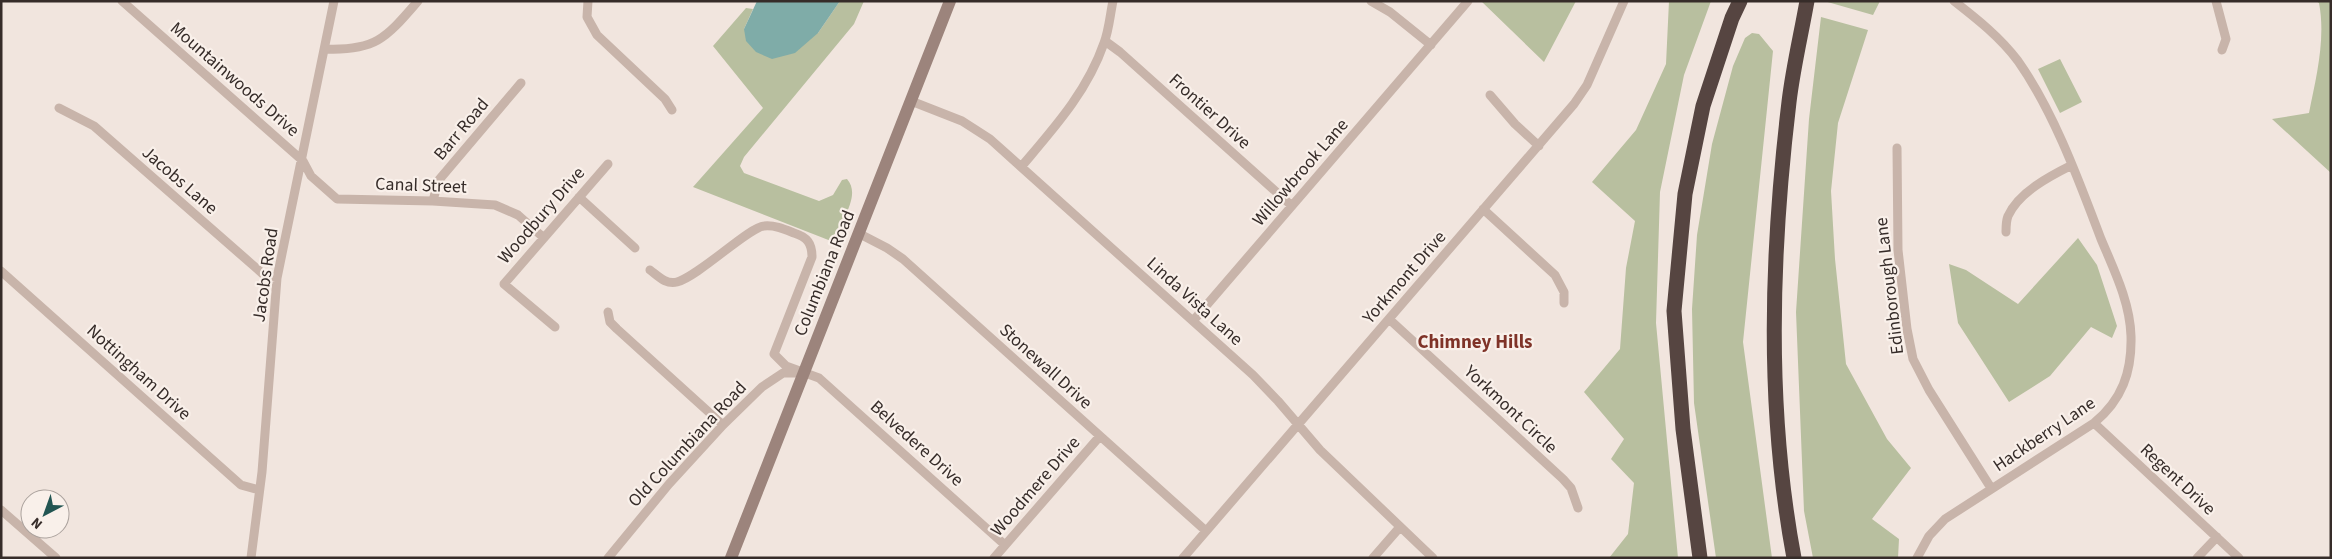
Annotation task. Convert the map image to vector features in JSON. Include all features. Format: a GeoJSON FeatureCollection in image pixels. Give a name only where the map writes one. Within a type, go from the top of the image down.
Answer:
{"type":"FeatureCollection","features":[{"type":"Feature","properties":{"kind":"highway"},"geometry":{"type":"LineString","coordinates":[[1700,558],[1683,429],[1674,311],[1685,194],[1703,106],[1740,1]]}},
{"type":"Feature","properties":{"kind":"highway"},"geometry":{"type":"LineString","coordinates":[[1794,558],[1785,507],[1777,420],[1773,317],[1778,212],[1790,100],[1808,1]]}},
{"type":"Feature","properties":{"kind":"main road","name":"Columbiana Road"},"geometry":{"type":"LineString","coordinates":[[731,558],[950,1]]}},
{"type":"Feature","properties":{"kind":"street","name":"Mountainwoods Drive"},"geometry":{"type":"LineString","coordinates":[[122,1],[303,161]]}},
{"type":"Feature","properties":{"kind":"street","name":"Jacobs Road"},"geometry":{"type":"LineString","coordinates":[[251,558],[259,490],[277,278],[303,161],[334,1]]}},
{"type":"Feature","properties":{"kind":"street"},"geometry":{"type":"LineString","coordinates":[[325,49],[356,49],[374,43],[390,32],[418,1]]}},
{"type":"Feature","properties":{"kind":"street"},"geometry":{"type":"LineString","coordinates":[[588,1],[587,17],[596,35],[665,98],[672,110]]}},
{"type":"Feature","properties":{"kind":"street"},"geometry":{"type":"LineString","coordinates":[[1021,167],[1075,102],[1085,85],[1104,41],[1113,1]]}},
{"type":"Feature","properties":{"kind":"street"},"geometry":{"type":"LineString","coordinates":[[1370,1],[1390,12],[1431,46]]}},
{"type":"Feature","properties":{"kind":"street","name":"Willowbrook Lane"},"geometry":{"type":"LineString","coordinates":[[1193,321],[1468,1]]}},
{"type":"Feature","properties":{"kind":"street","name":"Yorkmont Drive"},"geometry":{"type":"LineString","coordinates":[[1183,558],[1581,95],[1624,1]]}},
{"type":"Feature","properties":{"kind":"street","name":"Hackberry Lane"},"geometry":{"type":"LineString","coordinates":[[1917,558],[1936,527],[1954,512],[2094,423],[2109,411],[2122,390],[2128,368],[2131,336],[2121,290],[2072,165],[2030,81],[2017,60],[2000,40],[1954,1]]}},
{"type":"Feature","properties":{"kind":"street"},"geometry":{"type":"LineString","coordinates":[[2216,1],[2226,39],[2222,50]]}},
{"type":"Feature","properties":{"kind":"street","name":"Frontier Drive"},"geometry":{"type":"LineString","coordinates":[[1104,41],[1120,52],[1292,206]]}},
{"type":"Feature","properties":{"kind":"street","name":"Barr Road"},"geometry":{"type":"LineString","coordinates":[[433,201],[438,181],[521,83]]}},
{"type":"Feature","properties":{"kind":"street"},"geometry":{"type":"LineString","coordinates":[[1490,95],[1515,124],[1539,146]]}},
{"type":"Feature","properties":{"kind":"street","name":"Linda Vista Lane"},"geometry":{"type":"LineString","coordinates":[[911,101],[974,127],[1021,167],[1260,383],[1334,464],[1433,558]]}},
{"type":"Feature","properties":{"kind":"street","name":"Jacobs Lane"},"geometry":{"type":"LineString","coordinates":[[58,108],[94,126],[263,274],[277,278]]}},
{"type":"Feature","properties":{"kind":"street","name":"Edinborough Lane"},"geometry":{"type":"LineString","coordinates":[[1898,148],[1897,242],[1907,329],[1913,358],[1929,390],[1991,488]]}},
{"type":"Feature","properties":{"kind":"street","name":"Canal Street"},"geometry":{"type":"LineString","coordinates":[[303,161],[311,176],[337,199],[433,201],[502,207],[518,215],[544,238]]}},
{"type":"Feature","properties":{"kind":"street","name":"Woodbury Drive"},"geometry":{"type":"LineString","coordinates":[[554,327],[504,284],[608,164]]}},
{"type":"Feature","properties":{"kind":"street"},"geometry":{"type":"LineString","coordinates":[[2006,232],[2008,217],[2016,204],[2041,182],[2072,165]]}},
{"type":"Feature","properties":{"kind":"street"},"geometry":{"type":"LineString","coordinates":[[579,197],[635,248]]}},
{"type":"Feature","properties":{"kind":"street"},"geometry":{"type":"LineString","coordinates":[[1483,209],[1555,276],[1564,292],[1564,303]]}},
{"type":"Feature","properties":{"kind":"street","name":"Belvedere Drive"},"geometry":{"type":"LineString","coordinates":[[650,270],[669,283],[677,282],[762,226],[776,227],[804,236],[812,247],[812,257],[774,354],[786,366],[819,378],[842,397],[1005,545]]}},
{"type":"Feature","properties":{"kind":"street","name":"Stonewall Drive"},"geometry":{"type":"LineString","coordinates":[[858,233],[887,248],[903,260],[1206,531]]}},
{"type":"Feature","properties":{"kind":"street","name":"Nottingham Drive"},"geometry":{"type":"LineString","coordinates":[[1,271],[242,485],[259,490]]}},
{"type":"Feature","properties":{"kind":"street"},"geometry":{"type":"LineString","coordinates":[[608,312],[610,322],[617,329],[724,425]]}},
{"type":"Feature","properties":{"kind":"street","name":"Yorkmont Circle"},"geometry":{"type":"LineString","coordinates":[[1389,319],[1563,479],[1571,488],[1578,508]]}},
{"type":"Feature","properties":{"kind":"street","name":"Old Columbiana Road"},"geometry":{"type":"LineString","coordinates":[[608,558],[670,484],[724,425],[773,379],[783,373],[803,372]]}},
{"type":"Feature","properties":{"kind":"street","name":"Regent Drive"},"geometry":{"type":"LineString","coordinates":[[2094,423],[2239,558]]}},
{"type":"Feature","properties":{"kind":"street","name":"Woodmere Drive"},"geometry":{"type":"LineString","coordinates":[[994,558],[1100,436]]}},
{"type":"Feature","properties":{"kind":"street"},"geometry":{"type":"LineString","coordinates":[[1,510],[56,558]]}},
{"type":"Feature","properties":{"kind":"street"},"geometry":{"type":"LineString","coordinates":[[1373,558],[1400,527]]}},
{"type":"Feature","properties":{"kind":"street"},"geometry":{"type":"LineString","coordinates":[[2197,558],[2217,537]]}},
{"type":"Feature","properties":{"kind":"green space"},"geometry":{"type":"Polygon","coordinates":[[[840,1],[864,1],[854,24],[744,157],[740,166],[744,173],[819,201],[833,195],[842,180],[847,179],[851,186],[851,201],[831,241],[693,187],[763,108],[713,46],[746,8],[753,9],[744,29],[818,33],[840,1]]]}},
{"type":"Feature","properties":{"kind":"green space"},"geometry":{"type":"Polygon","coordinates":[[[1481,1],[1576,1],[1544,62],[1481,1]]]}},
{"type":"Feature","properties":{"kind":"green space"},"geometry":{"type":"Polygon","coordinates":[[[1669,1],[1711,1],[1684,75],[1660,192],[1656,323],[1678,558],[1609,558],[1628,534],[1634,483],[1611,459],[1624,439],[1584,392],[1620,349],[1626,268],[1635,221],[1592,182],[1636,130],[1666,64],[1669,1]]]}},
{"type":"Feature","properties":{"kind":"green space"},"geometry":{"type":"Polygon","coordinates":[[[1824,1],[1880,1],[1873,15],[1824,1]]]}},
{"type":"Feature","properties":{"kind":"green space"},"geometry":{"type":"Polygon","coordinates":[[[2316,1],[2331,1],[2331,173],[2272,119],[2309,113],[2321,44],[2321,17],[2319,3],[2316,1]]]}},
{"type":"Feature","properties":{"kind":"green space"},"geometry":{"type":"Polygon","coordinates":[[[1821,17],[1868,30],[1838,123],[1831,191],[1835,259],[1846,364],[1887,439],[1911,468],[1872,519],[1899,539],[1898,558],[1813,558],[1804,511],[1796,312],[1809,119],[1821,17]]]}},
{"type":"Feature","properties":{"kind":"green space"},"geometry":{"type":"Polygon","coordinates":[[[1752,33],[1759,34],[1773,51],[1743,342],[1772,558],[1716,558],[1694,403],[1692,309],[1697,235],[1712,144],[1733,66],[1745,38],[1752,33]]]}},
{"type":"Feature","properties":{"kind":"green space"},"geometry":{"type":"Polygon","coordinates":[[[2060,59],[2082,102],[2060,113],[2038,69],[2060,59]]]}},
{"type":"Feature","properties":{"kind":"green space"},"geometry":{"type":"Polygon","coordinates":[[[2078,238],[2097,265],[2117,326],[2112,338],[2091,327],[2050,376],[2009,402],[1958,323],[1949,264],[1966,270],[2018,304],[2078,238]]]}},
{"type":"Feature","properties":{"kind":"water"},"geometry":{"type":"Polygon","coordinates":[[[757,1],[840,1],[818,33],[795,53],[772,59],[756,52],[746,41],[744,29],[757,1]]]}},
{"type":"Feature","properties":{"kind":"district","name":"Chimney Hills"},"geometry":{"type":"Point","coordinates":[1475,341]}}]}
